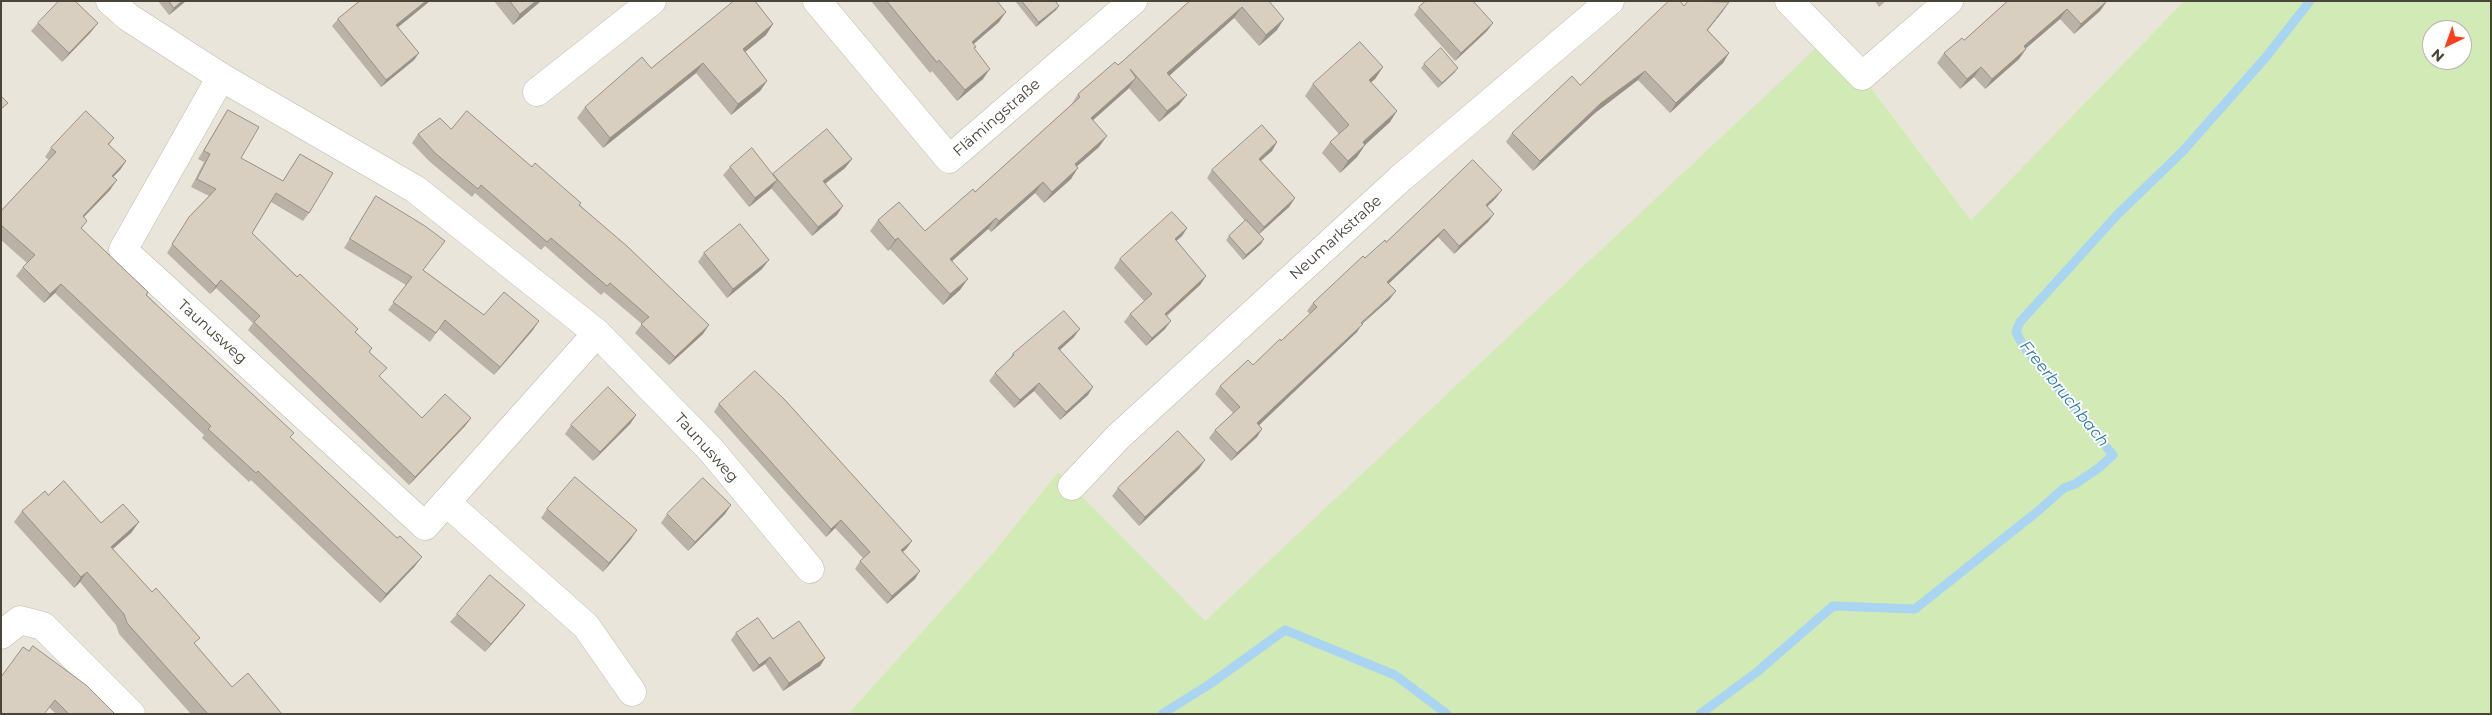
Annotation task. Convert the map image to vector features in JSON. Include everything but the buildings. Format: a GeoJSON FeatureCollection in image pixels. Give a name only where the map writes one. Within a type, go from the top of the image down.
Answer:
{"type":"FeatureCollection","features":[{"type":"Feature","properties":{"kind":"street","name":"Taunusweg"},"geometry":{"type":"LineString","coordinates":[[110,1],[128,16],[220,77],[415,189],[597,333],[711,450],[810,569]]}},
{"type":"Feature","properties":{"kind":"street"},"geometry":{"type":"LineString","coordinates":[[537,92],[652,1]]}},
{"type":"Feature","properties":{"kind":"street","name":"Flämingstraße"},"geometry":{"type":"LineString","coordinates":[[816,1],[949,160],[1133,1]]}},
{"type":"Feature","properties":{"kind":"street","name":"Neumarkstraße"},"geometry":{"type":"LineString","coordinates":[[1072,486],[1118,437],[1401,178],[1610,1]]}},
{"type":"Feature","properties":{"kind":"street"},"geometry":{"type":"LineString","coordinates":[[1789,1],[1862,76],[1949,1]]}},
{"type":"Feature","properties":{"kind":"street","name":"Taunusweg"},"geometry":{"type":"LineString","coordinates":[[220,77],[122,250],[424,526],[597,333]]}},
{"type":"Feature","properties":{"kind":"street"},"geometry":{"type":"LineString","coordinates":[[446,502],[586,626],[632,692]]}},
{"type":"Feature","properties":{"kind":"street"},"geometry":{"type":"LineString","coordinates":[[1,635],[20,620],[43,626],[131,714]]}},
{"type":"Feature","properties":{"kind":"shaded area"},"geometry":{"type":"Polygon","coordinates":[[[1,1],[2184,1],[1971,220],[1862,76],[1204,622],[1058,472],[992,554],[848,714],[1,714],[1,1]]]}},
{"type":"Feature","properties":{"kind":"green space"},"geometry":{"type":"Polygon","coordinates":[[[2184,1],[2491,1],[2491,714],[848,714],[992,554],[1058,472],[1205,621],[1826,39],[1862,76],[1971,220],[2184,1]]]}},
{"type":"Feature","properties":{"kind":"waterway","name":"Freerbruchbach"},"geometry":{"type":"LineString","coordinates":[[1700,714],[1757,672],[1833,606],[1915,609],[2064,488],[2075,484],[2100,467],[2113,455],[2023,346],[2016,332],[2020,322],[2117,215],[2183,151],[2266,57],[2310,1]]}},
{"type":"Feature","properties":{"kind":"waterway","name":"Freerbruchbach"},"geometry":{"type":"LineString","coordinates":[[1162,714],[1210,684],[1285,630],[1395,675],[1447,714]]}}]}
